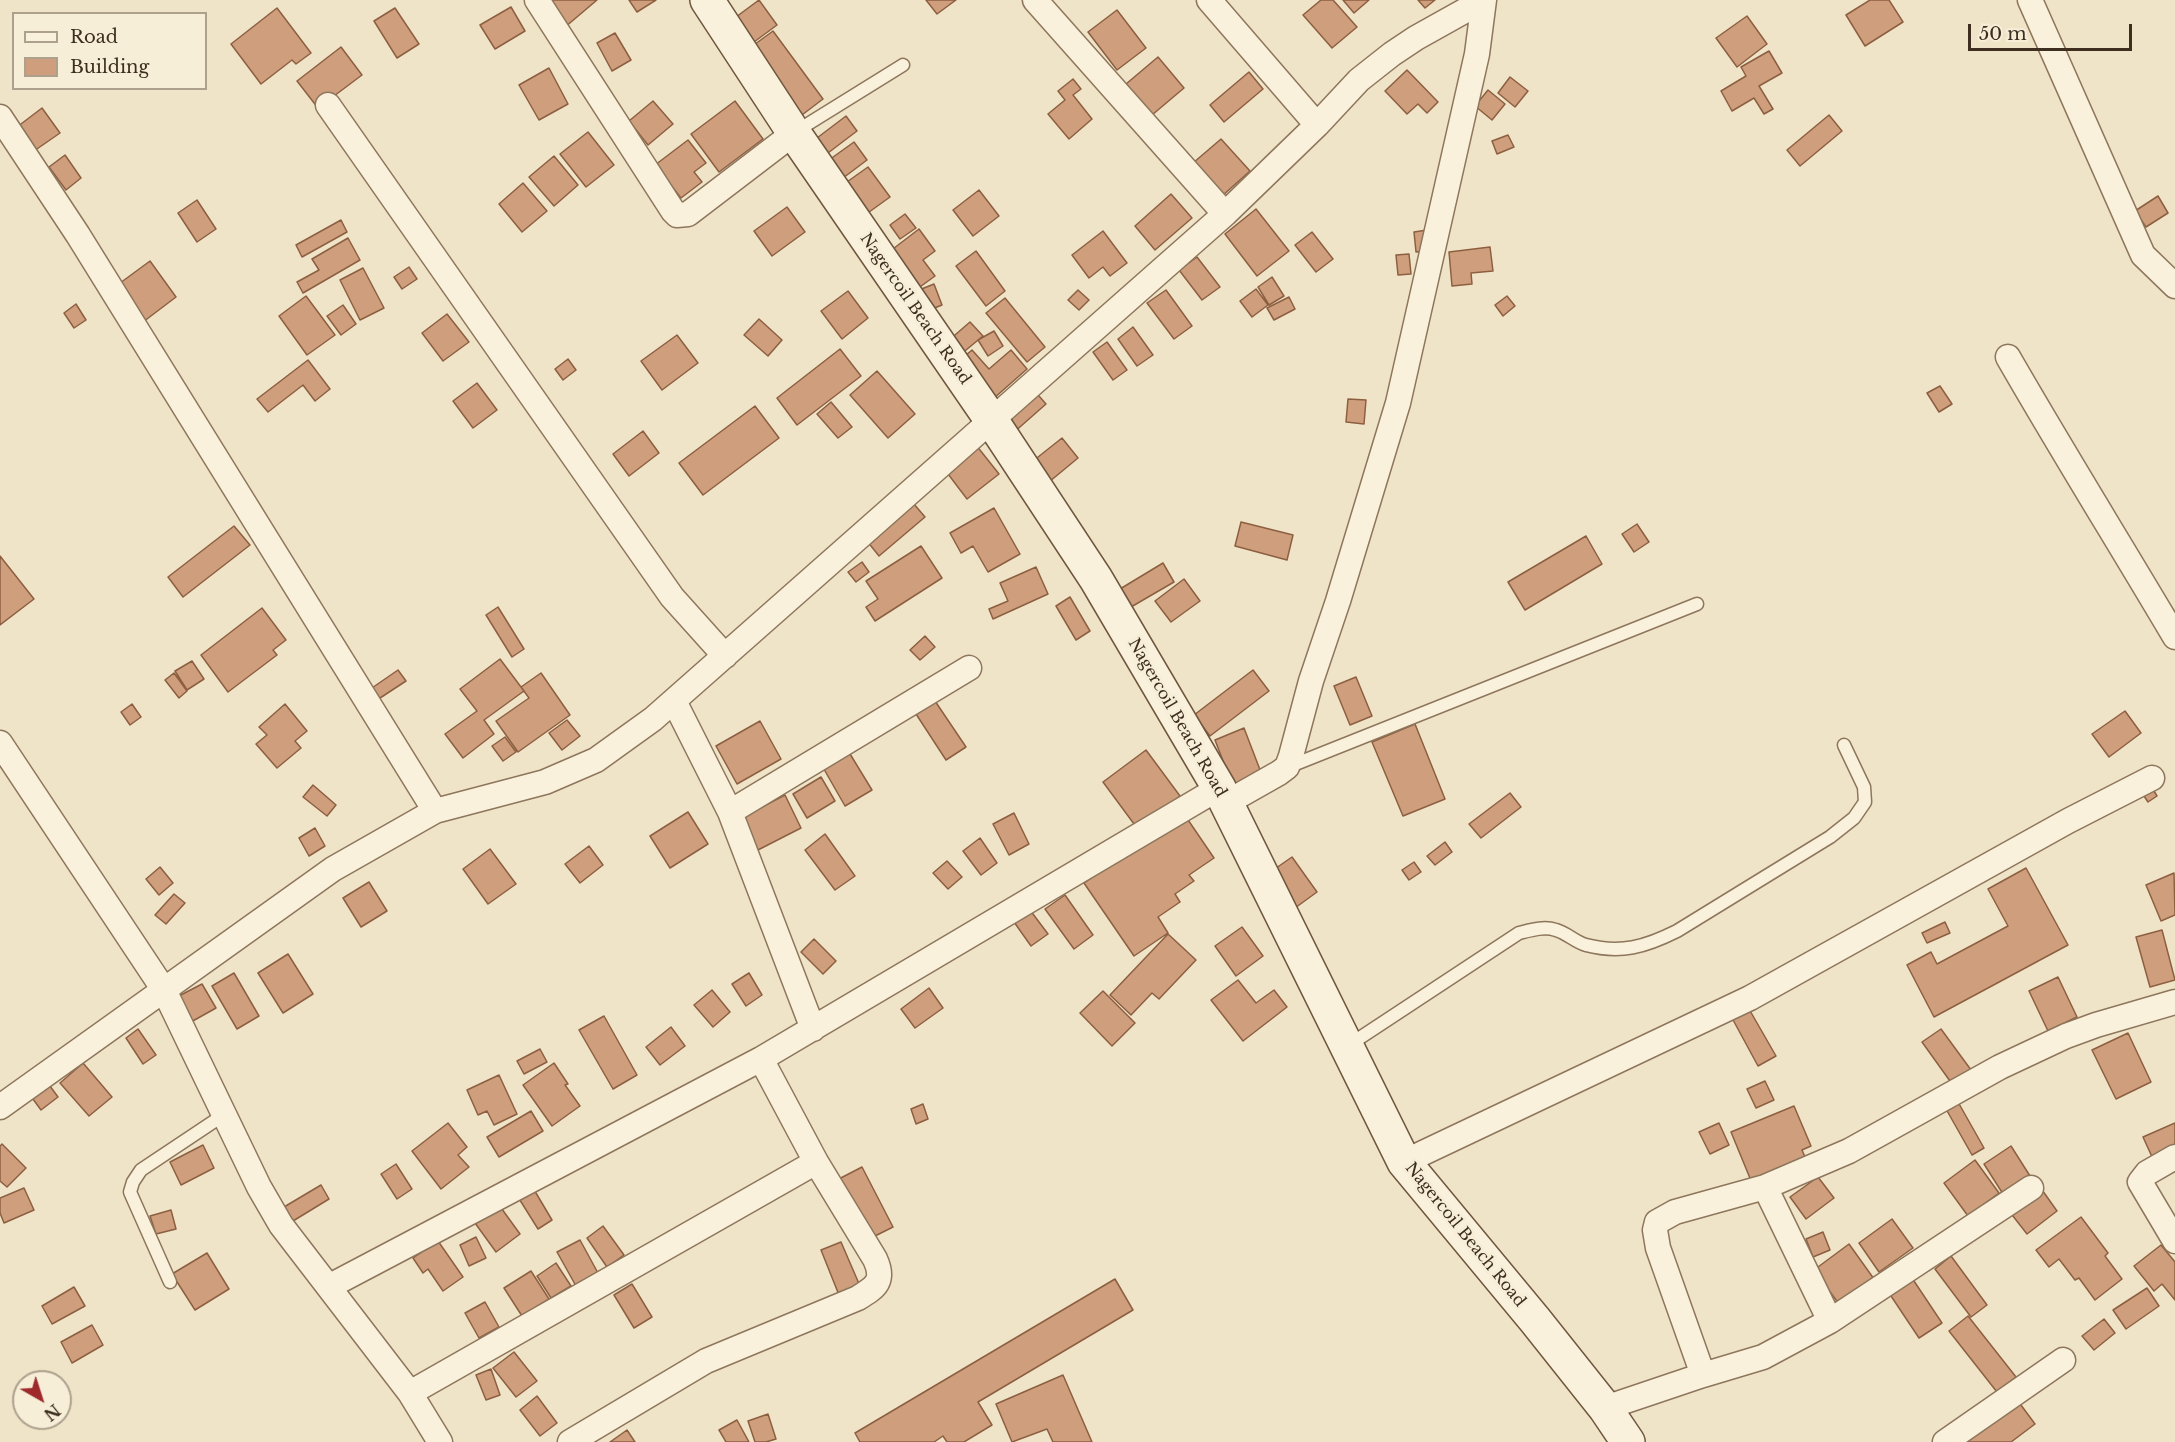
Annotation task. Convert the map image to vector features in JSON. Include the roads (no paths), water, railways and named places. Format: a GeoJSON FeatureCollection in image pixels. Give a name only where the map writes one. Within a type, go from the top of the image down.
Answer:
{"type":"FeatureCollection","features":[{"type":"Feature","properties":{"kind":"main road","name":"Nagercoil Beach Road"},"geometry":{"type":"LineString","coordinates":[[707,0],[794,133],[992,421],[1096,579],[1223,796],[1404,1162],[1605,1408],[1628,1442]]}},
{"type":"Feature","properties":{"kind":"street"},"geometry":{"type":"LineString","coordinates":[[537,0],[672,211],[677,215],[688,214],[794,133]]}},
{"type":"Feature","properties":{"kind":"street"},"geometry":{"type":"LineString","coordinates":[[1035,0],[1225,214]]}},
{"type":"Feature","properties":{"kind":"street"},"geometry":{"type":"LineString","coordinates":[[1209,0],[1317,125]]}},
{"type":"Feature","properties":{"kind":"street"},"geometry":{"type":"LineString","coordinates":[[0,1107],[333,869],[435,811],[545,782],[596,760],[652,719],[1225,214],[1317,125],[1359,80],[1392,54],[1484,0]]}},
{"type":"Feature","properties":{"kind":"street"},"geometry":{"type":"LineString","coordinates":[[330,1286],[761,1059],[1223,796],[1270,779],[1287,767],[1311,681],[1338,601],[1398,403],[1477,54],[1484,0]]}},
{"type":"Feature","properties":{"kind":"street"},"geometry":{"type":"LineString","coordinates":[[2030,0],[2143,255],[2175,286]]}},
{"type":"Feature","properties":{"kind":"street"},"geometry":{"type":"LineString","coordinates":[[328,105],[672,597],[724,656]]}},
{"type":"Feature","properties":{"kind":"street"},"geometry":{"type":"LineString","coordinates":[[0,117],[78,235],[435,811]]}},
{"type":"Feature","properties":{"kind":"street"},"geometry":{"type":"LineString","coordinates":[[2008,357],[2175,637]]}},
{"type":"Feature","properties":{"kind":"street"},"geometry":{"type":"LineString","coordinates":[[730,812],[969,668]]}},
{"type":"Feature","properties":{"kind":"street"},"geometry":{"type":"LineString","coordinates":[[674,701],[730,812],[813,1029]]}},
{"type":"Feature","properties":{"kind":"street"},"geometry":{"type":"LineString","coordinates":[[0,743],[164,990],[259,1187],[281,1226],[330,1286],[410,1393],[440,1442]]}},
{"type":"Feature","properties":{"kind":"street"},"geometry":{"type":"LineString","coordinates":[[1404,1162],[1750,998],[2068,821],[2152,778]]}},
{"type":"Feature","properties":{"kind":"street"},"geometry":{"type":"LineString","coordinates":[[1703,1375],[1658,1248],[1655,1230],[1657,1221],[1675,1212],[1765,1187],[1849,1151],[2000,1067],[2066,1036],[2175,1002]]}},
{"type":"Feature","properties":{"kind":"street"},"geometry":{"type":"LineString","coordinates":[[570,1442],[706,1361],[858,1298],[873,1289],[879,1280],[880,1271],[816,1162],[761,1059]]}},
{"type":"Feature","properties":{"kind":"street"},"geometry":{"type":"LineString","coordinates":[[2175,1157],[2147,1173],[2140,1182],[2175,1239]]}},
{"type":"Feature","properties":{"kind":"street"},"geometry":{"type":"LineString","coordinates":[[410,1393],[816,1162]]}},
{"type":"Feature","properties":{"kind":"street"},"geometry":{"type":"LineString","coordinates":[[1765,1187],[1830,1321]]}},
{"type":"Feature","properties":{"kind":"street"},"geometry":{"type":"LineString","coordinates":[[1605,1408],[1762,1357],[1830,1321],[2031,1188]]}},
{"type":"Feature","properties":{"kind":"street"},"geometry":{"type":"LineString","coordinates":[[1945,1442],[2063,1360]]}},
{"type":"Feature","properties":{"kind":"lane"},"geometry":{"type":"LineString","coordinates":[[794,133],[903,65]]}},
{"type":"Feature","properties":{"kind":"lane"},"geometry":{"type":"LineString","coordinates":[[1287,767],[1697,604]]}},
{"type":"Feature","properties":{"kind":"lane"},"geometry":{"type":"LineString","coordinates":[[1346,1046],[1519,933],[1536,928],[1556,930],[1584,944],[1614,950],[1652,943],[1677,931],[1830,837],[1854,818],[1865,802],[1864,787],[1844,745]]}},
{"type":"Feature","properties":{"kind":"lane"},"geometry":{"type":"LineString","coordinates":[[170,1282],[130,1192],[133,1182],[141,1170],[225,1114]]}}]}
